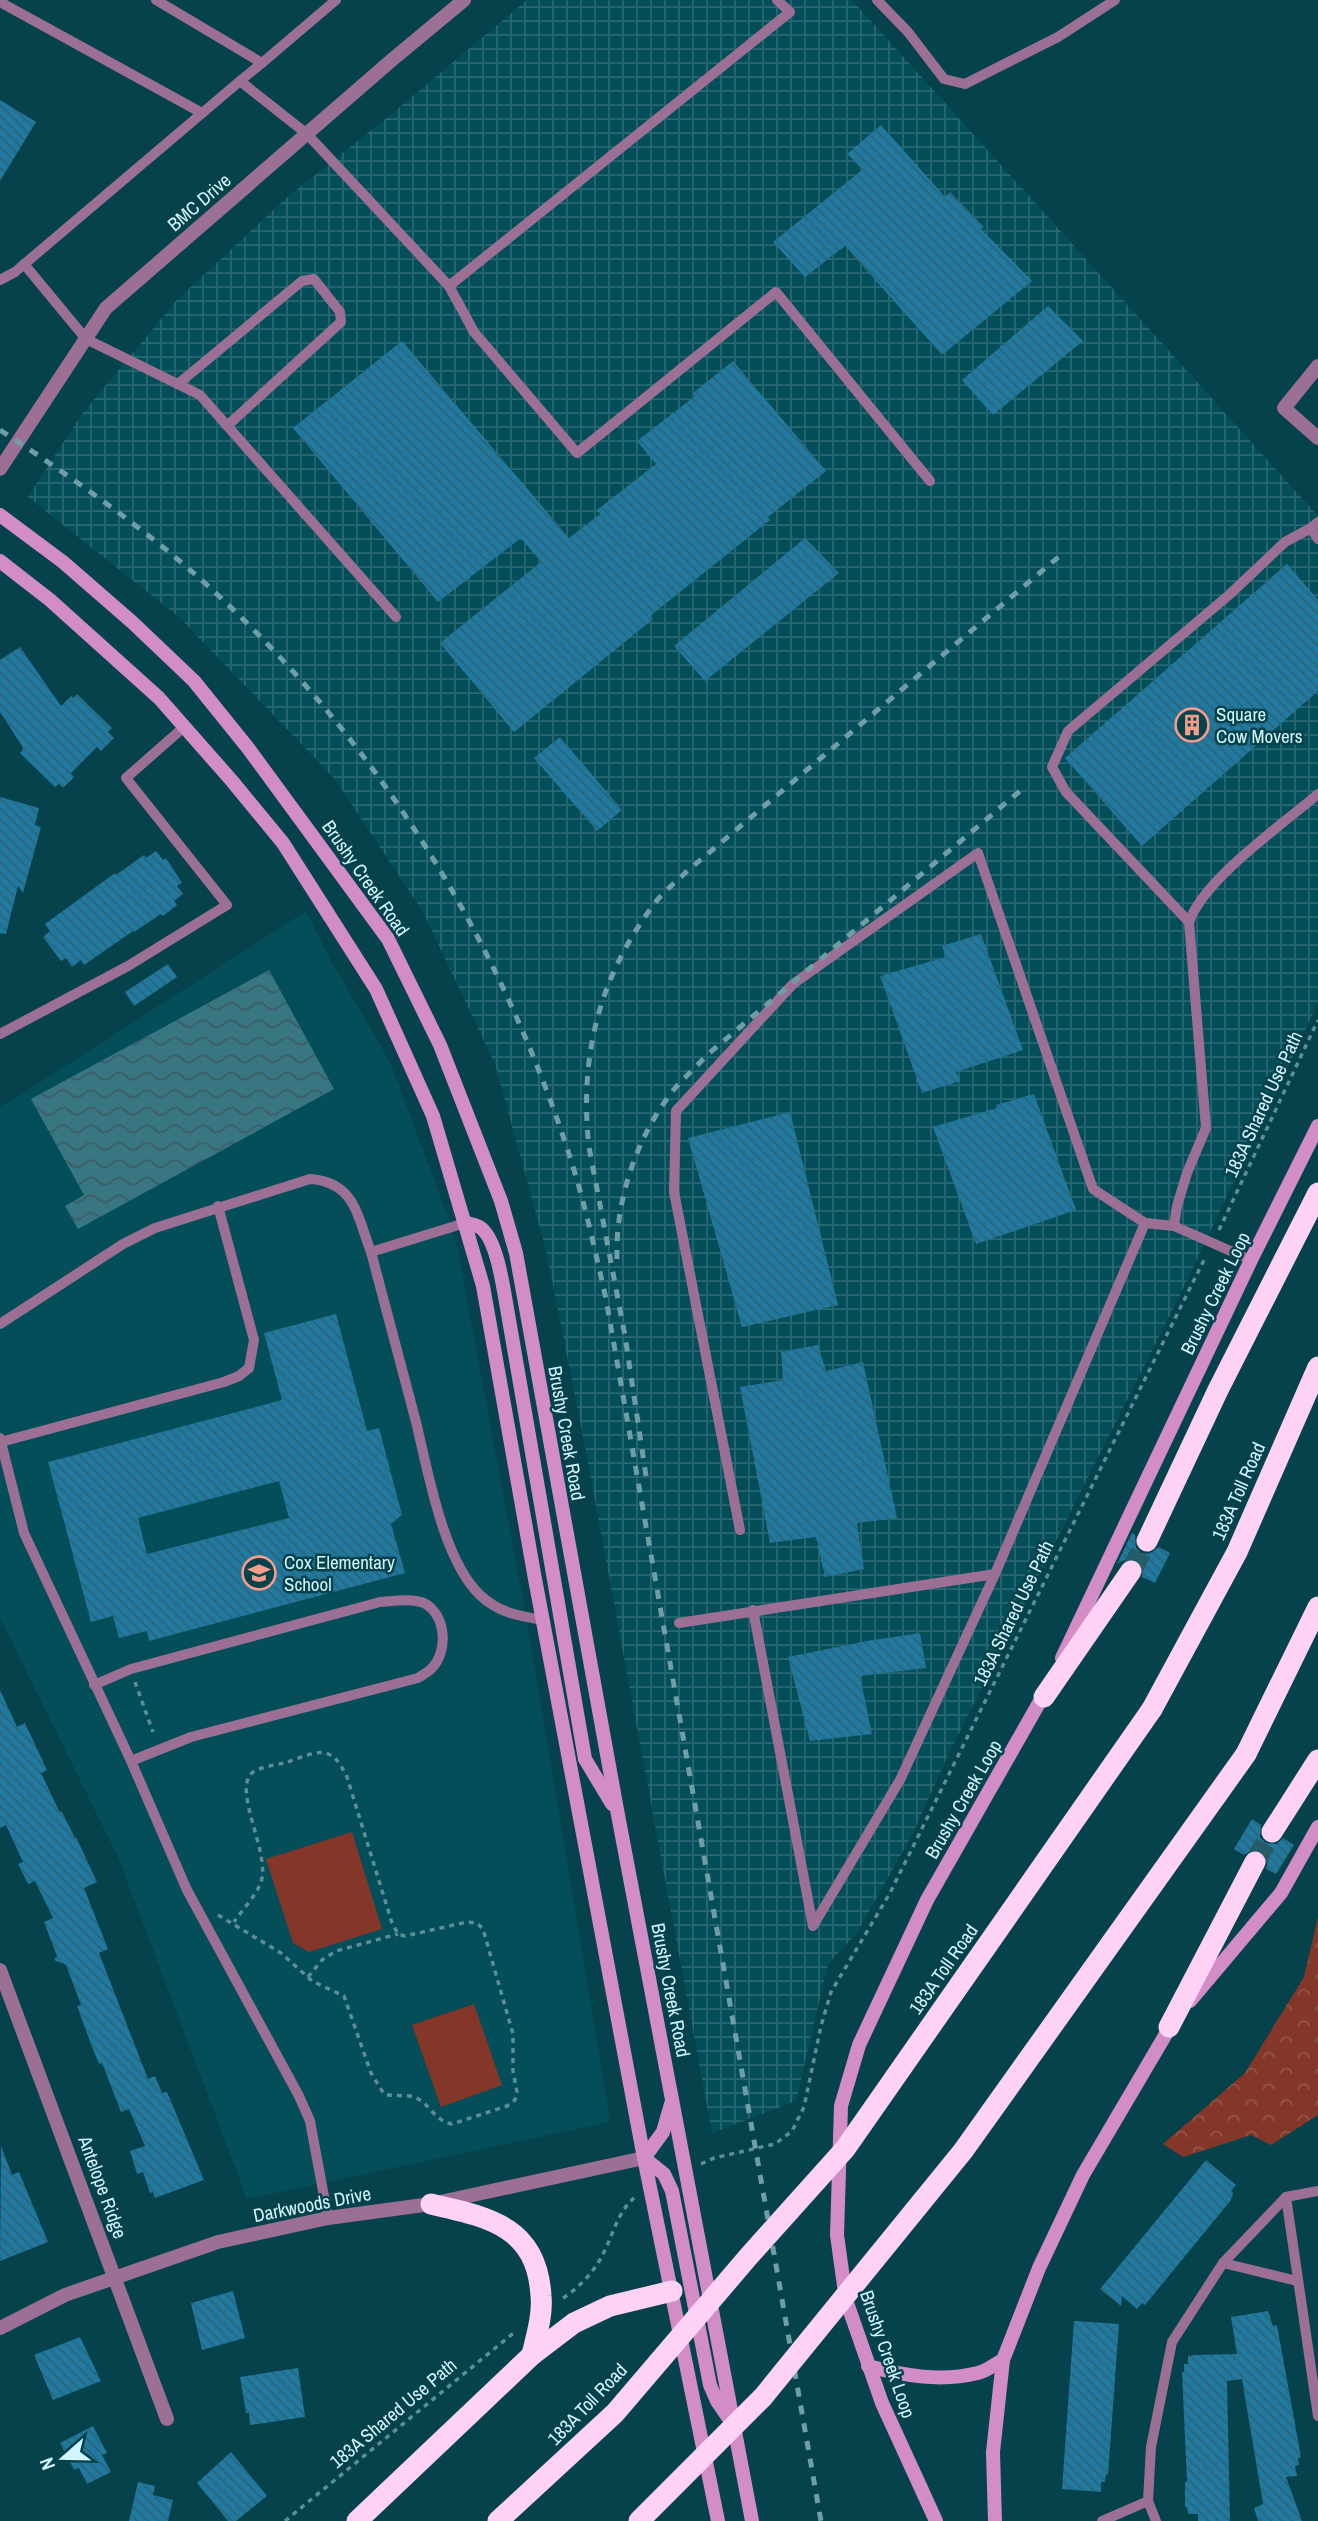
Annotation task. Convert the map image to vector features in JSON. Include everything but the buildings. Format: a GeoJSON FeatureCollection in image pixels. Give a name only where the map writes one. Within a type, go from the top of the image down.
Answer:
{"type":"FeatureCollection","features":[{"type":"Feature","properties":{"kind":"highway"},"geometry":{"type":"LineString","coordinates":[[1147,1541],[1218,1390],[1318,1193]]}},
{"type":"Feature","properties":{"kind":"highway","name":"183A Toll Road"},"geometry":{"type":"LineString","coordinates":[[498,2521],[615,2413],[845,2149],[1152,1709],[1237,1552],[1318,1367]]}},
{"type":"Feature","properties":{"kind":"highway"},"geometry":{"type":"LineString","coordinates":[[1044,1697],[1130,1571]]}},
{"type":"Feature","properties":{"kind":"highway"},"geometry":{"type":"LineString","coordinates":[[639,2521],[763,2397],[963,2151],[1246,1754],[1318,1607]]}},
{"type":"Feature","properties":{"kind":"highway"},"geometry":{"type":"LineString","coordinates":[[1272,1832],[1318,1760]]}},
{"type":"Feature","properties":{"kind":"highway"},"geometry":{"type":"LineString","coordinates":[[1169,2026],[1255,1862]]}},
{"type":"Feature","properties":{"kind":"highway"},"geometry":{"type":"LineString","coordinates":[[431,2203],[472,2213],[504,2225],[526,2246],[538,2275],[542,2298],[532,2356]]}},
{"type":"Feature","properties":{"kind":"highway"},"geometry":{"type":"LineString","coordinates":[[357,2521],[532,2356],[574,2323],[610,2306],[681,2289]]}},
{"type":"Feature","properties":{"kind":"main road","name":"Brushy Creek Road"},"geometry":{"type":"LineString","coordinates":[[0,515],[63,562],[194,681],[248,748],[388,939],[440,1045],[501,1201],[516,1253],[618,1815],[751,2521]]}},
{"type":"Feature","properties":{"kind":"main road"},"geometry":{"type":"LineString","coordinates":[[0,562],[70,618],[159,698],[283,843],[376,989],[433,1115],[483,1286],[644,2158],[710,2385],[733,2424]]}},
{"type":"Feature","properties":{"kind":"main road","name":"Brushy Creek Loop"},"geometry":{"type":"LineString","coordinates":[[936,2521],[882,2403],[846,2300],[837,2235],[841,2106],[859,2045],[927,1900],[1044,1697],[1251,1260],[1318,1126]]}},
{"type":"Feature","properties":{"kind":"main road"},"geometry":{"type":"LineString","coordinates":[[465,1223],[479,1226],[489,1236],[496,1257],[585,1759],[618,1815]]}},
{"type":"Feature","properties":{"kind":"main road"},"geometry":{"type":"LineString","coordinates":[[995,2521],[993,2452],[1003,2360],[1039,2268],[1083,2175],[1169,2026],[1281,1893],[1318,1827]]}},
{"type":"Feature","properties":{"kind":"main road"},"geometry":{"type":"LineString","coordinates":[[644,2158],[663,2132],[672,2098]]}},
{"type":"Feature","properties":{"kind":"main road"},"geometry":{"type":"LineString","coordinates":[[681,2289],[718,2521]]}},
{"type":"Feature","properties":{"kind":"main road"},"geometry":{"type":"LineString","coordinates":[[868,2366],[903,2376],[933,2378],[980,2373],[1003,2360]]}},
{"type":"Feature","properties":{"kind":"street","name":"BMC Drive"},"geometry":{"type":"LineString","coordinates":[[0,469],[106,308],[464,0]]}},
{"type":"Feature","properties":{"kind":"street"},"geometry":{"type":"LineString","coordinates":[[1318,366],[1284,408],[1318,438]]}},
{"type":"Feature","properties":{"kind":"street","name":"Antelope Ridge"},"geometry":{"type":"LineString","coordinates":[[0,1970],[7,2002],[116,2276],[167,2418]]}},
{"type":"Feature","properties":{"kind":"street","name":"Darkwoods Drive"},"geometry":{"type":"LineString","coordinates":[[0,2328],[65,2295],[218,2242],[328,2218],[431,2203],[644,2158]]}},
{"type":"Feature","properties":{"kind":"lane"},"geometry":{"type":"LineString","coordinates":[[156,0],[262,63]]}},
{"type":"Feature","properties":{"kind":"lane"},"geometry":{"type":"LineString","coordinates":[[0,280],[15,272],[336,0]]}},
{"type":"Feature","properties":{"kind":"lane"},"geometry":{"type":"LineString","coordinates":[[449,286],[790,12],[777,0]]}},
{"type":"Feature","properties":{"kind":"lane"},"geometry":{"type":"LineString","coordinates":[[877,0],[908,32],[944,79],[965,84],[1058,37],[1115,0]]}},
{"type":"Feature","properties":{"kind":"lane"},"geometry":{"type":"LineString","coordinates":[[0,2],[202,113]]}},
{"type":"Feature","properties":{"kind":"lane"},"geometry":{"type":"LineString","coordinates":[[240,81],[307,134],[449,286],[474,332],[577,453],[776,292],[930,481]]}},
{"type":"Feature","properties":{"kind":"lane"},"geometry":{"type":"LineString","coordinates":[[24,264],[86,339],[200,395],[396,617]]}},
{"type":"Feature","properties":{"kind":"lane"},"geometry":{"type":"LineString","coordinates":[[178,384],[302,281],[314,279],[340,312],[341,323],[227,426]]}},
{"type":"Feature","properties":{"kind":"lane"},"geometry":{"type":"LineString","coordinates":[[1189,922],[1066,792],[1052,767],[1068,731],[1229,595],[1285,542],[1315,525],[1318,539]]}},
{"type":"Feature","properties":{"kind":"lane"},"geometry":{"type":"LineString","coordinates":[[0,1034],[128,966],[227,905],[126,778],[184,727]]}},
{"type":"Feature","properties":{"kind":"lane"},"geometry":{"type":"LineString","coordinates":[[1174,1226],[1187,1173],[1206,1128],[1189,922],[1193,910],[1215,881],[1318,794]]}},
{"type":"Feature","properties":{"kind":"lane"},"geometry":{"type":"LineString","coordinates":[[740,1530],[674,1192],[676,1111],[793,984],[978,853],[1093,1189],[1145,1223],[1174,1226],[1251,1260]]}},
{"type":"Feature","properties":{"kind":"lane"},"geometry":{"type":"LineString","coordinates":[[0,1324],[123,1244],[155,1228],[310,1179],[336,1184],[348,1194],[371,1252],[437,1504],[459,1565],[478,1593],[496,1608],[513,1616],[543,1620]]}},
{"type":"Feature","properties":{"kind":"lane"},"geometry":{"type":"LineString","coordinates":[[218,1206],[254,1340],[249,1368],[224,1382],[0,1440],[24,1533],[131,1761],[187,1890],[310,2121],[328,2218]]}},
{"type":"Feature","properties":{"kind":"lane"},"geometry":{"type":"LineString","coordinates":[[371,1252],[465,1223]]}},
{"type":"Feature","properties":{"kind":"lane"},"geometry":{"type":"LineString","coordinates":[[753,1610],[813,1926],[900,1780],[995,1574],[1145,1223]]}},
{"type":"Feature","properties":{"kind":"lane"},"geometry":{"type":"LineString","coordinates":[[679,1623],[995,1574]]}},
{"type":"Feature","properties":{"kind":"lane"},"geometry":{"type":"LineString","coordinates":[[94,1685],[131,1669],[380,1602],[422,1602],[436,1611],[443,1630],[441,1653],[433,1668],[418,1678],[191,1738],[131,1761]]}},
{"type":"Feature","properties":{"kind":"lane"},"geometry":{"type":"LineString","coordinates":[[1156,2521],[1148,2501],[1151,2447],[1172,2342],[1223,2263],[1286,2197],[1318,2190]]}},
{"type":"Feature","properties":{"kind":"lane"},"geometry":{"type":"LineString","coordinates":[[1286,2197],[1318,2416]]}},
{"type":"Feature","properties":{"kind":"lane"},"geometry":{"type":"LineString","coordinates":[[1223,2263],[1297,2281]]}},
{"type":"Feature","properties":{"kind":"lane"},"geometry":{"type":"LineString","coordinates":[[1102,2521],[1148,2501]]}},
{"type":"Feature","properties":{"kind":"path","name":"183A Shared Use Path"},"geometry":{"type":"LineString","coordinates":[[699,2166],[715,2158],[775,2144],[792,2131],[804,2107],[831,1992],[890,1893],[1213,1243],[1318,1020]]}},
{"type":"Feature","properties":{"kind":"path"},"geometry":{"type":"LineString","coordinates":[[135,1684],[153,1732]]}},
{"type":"Feature","properties":{"kind":"path"},"geometry":{"type":"LineString","coordinates":[[234,1922],[261,1884],[264,1868],[245,1794],[246,1782],[253,1772],[316,1753],[327,1753],[336,1758],[347,1777],[392,1923],[398,1934]]}},
{"type":"Feature","properties":{"kind":"path"},"geometry":{"type":"LineString","coordinates":[[216,1914],[223,1915],[281,1952],[309,1977],[344,1996],[371,2073],[384,2094],[410,2096],[419,2100],[443,2122],[452,2123],[507,2106],[514,2100],[517,2092],[513,2071],[513,2034],[483,1929],[477,1923],[467,1922],[405,1936],[398,1934],[336,1951],[322,1959],[309,1977]]}},
{"type":"Feature","properties":{"kind":"path"},"geometry":{"type":"LineString","coordinates":[[556,2303],[591,2274],[603,2255],[618,2218],[636,2197]]}},
{"type":"Feature","properties":{"kind":"path","name":"183A Shared Use Path"},"geometry":{"type":"LineString","coordinates":[[285,2521],[520,2327]]}},
{"type":"Feature","properties":{"kind":"shaded area"},"geometry":{"type":"Polygon","coordinates":[[[527,0],[852,0],[1318,516],[1318,1003],[1183,1289],[949,1753],[913,1833],[857,1933],[828,1964],[796,2101],[712,2133],[546,1250],[495,1064],[423,912],[334,778],[179,617],[28,497],[82,414],[176,301],[284,200],[527,0]]]}},
{"type":"Feature","properties":{"kind":"shaded area","name":"Cox Elementary School"},"geometry":{"type":"Polygon","coordinates":[[[306,911],[329,957],[391,1064],[458,1251],[531,1644],[610,2122],[247,2199],[118,1857],[0,1618],[0,1108],[306,911]]]}},
{"type":"Feature","properties":{"kind":"green space"},"geometry":{"type":"Polygon","coordinates":[[[352,1832],[382,1929],[309,1952],[293,1943],[266,1859],[352,1832]]]}},
{"type":"Feature","properties":{"kind":"green space"},"geometry":{"type":"Polygon","coordinates":[[[1318,1917],[1318,2115],[1271,2145],[1251,2135],[1183,2157],[1163,2144],[1245,2073],[1304,1977],[1318,1917]]]}},
{"type":"Feature","properties":{"kind":"green space"},"geometry":{"type":"Polygon","coordinates":[[[474,2004],[502,2085],[441,2107],[412,2025],[474,2004]]]}},
{"type":"Feature","properties":{"kind":"water"},"geometry":{"type":"Polygon","coordinates":[[[269,970],[334,1089],[78,1229],[65,1206],[84,1195],[31,1099],[269,970]]]}},
{"type":"Feature","properties":{"kind":"tunnel"},"geometry":{"type":"LineString","coordinates":[[1131,1571],[1147,1541]]}},
{"type":"Feature","properties":{"kind":"tunnel"},"geometry":{"type":"LineString","coordinates":[[1255,1862],[1272,1832]]}},
{"type":"Feature","properties":{"kind":"railway"},"geometry":{"type":"LineString","coordinates":[[0,430],[86,489],[169,552],[237,613],[300,679],[358,749],[410,823],[458,901],[500,982],[537,1065],[574,1169],[606,1299],[821,2521]]}},
{"type":"Feature","properties":{"kind":"railway"},"geometry":{"type":"LineString","coordinates":[[646,1476],[625,1336],[589,1147],[587,1114],[587,1081],[597,1019],[620,959],[636,931],[665,891],[1062,554]]}},
{"type":"Feature","properties":{"kind":"railway"},"geometry":{"type":"LineString","coordinates":[[617,1259],[620,1213],[632,1168],[650,1125],[676,1087],[707,1055],[1020,791]]}},
{"type":"Feature","properties":{"kind":"place","name":"Square Cow Movers"},"geometry":{"type":"Point","coordinates":[1192,725]}},
{"type":"Feature","properties":{"kind":"place","name":"Cox Elementary School"},"geometry":{"type":"Point","coordinates":[259,1573]}}]}
